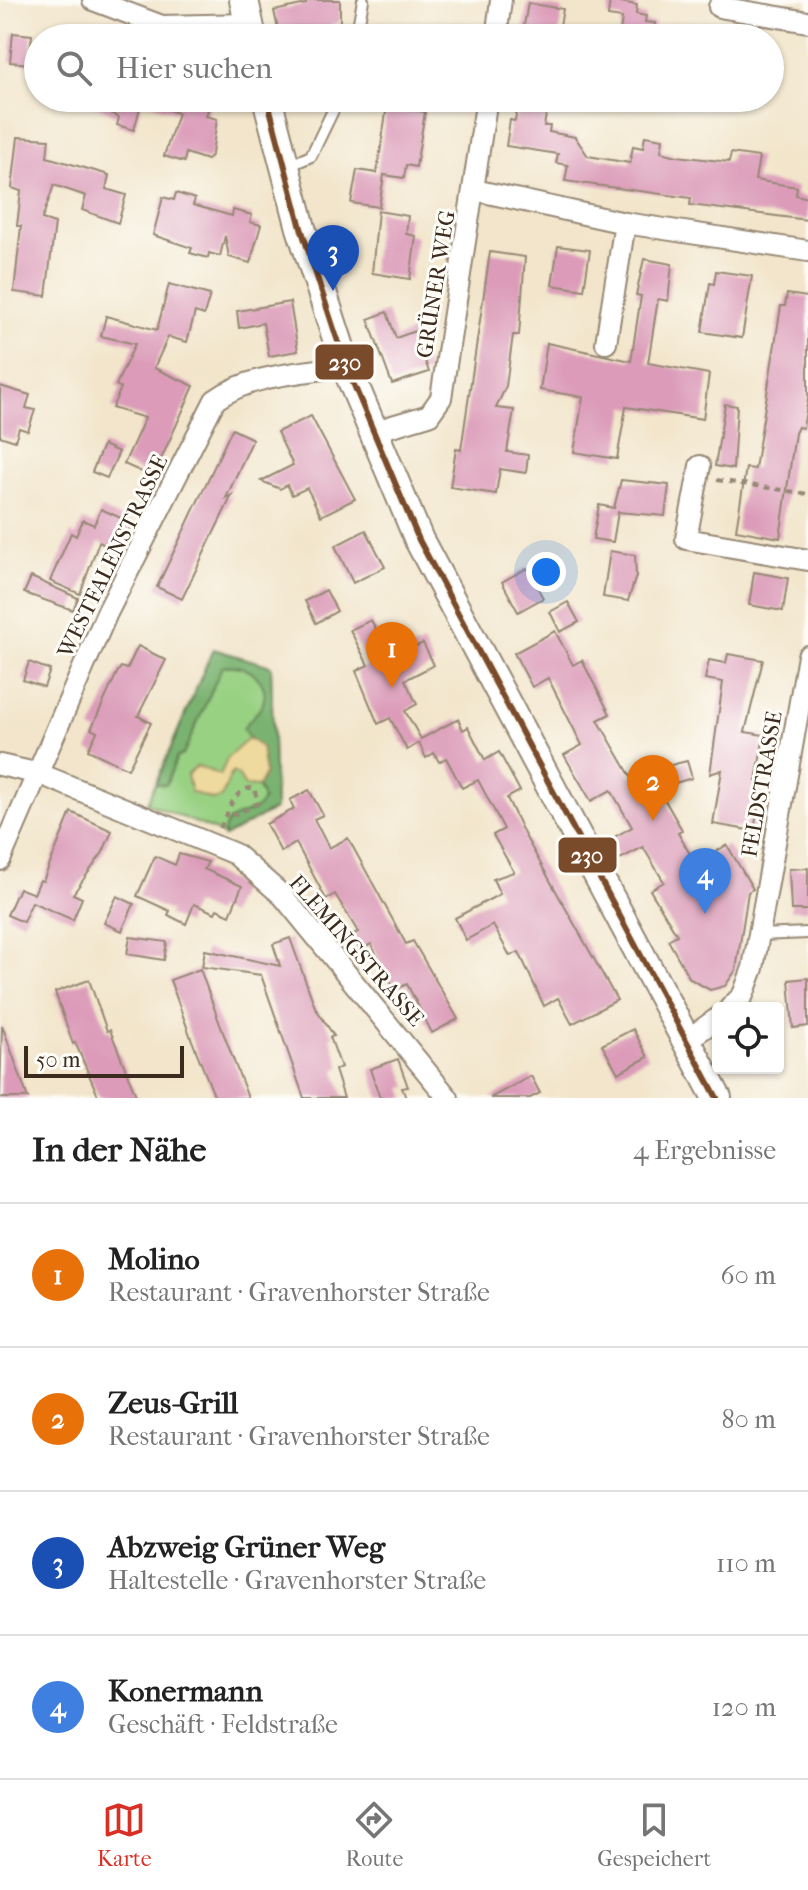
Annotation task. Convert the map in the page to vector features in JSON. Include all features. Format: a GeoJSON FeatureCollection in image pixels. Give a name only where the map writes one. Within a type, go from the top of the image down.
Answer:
{"type":"FeatureCollection","features":[{"type":"Feature","properties":{"kind":"main road"},"geometry":{"type":"LineString","coordinates":[[270,112],[284,168],[346,366],[419,540],[717,1098]]}},
{"type":"Feature","properties":{"kind":"street"},"geometry":{"type":"LineString","coordinates":[[93,0],[157,24]]}},
{"type":"Feature","properties":{"kind":"street"},"geometry":{"type":"LineString","coordinates":[[498,24],[501,0]]}},
{"type":"Feature","properties":{"kind":"street"},"geometry":{"type":"LineString","coordinates":[[719,7],[808,22]]}},
{"type":"Feature","properties":{"kind":"street"},"geometry":{"type":"LineString","coordinates":[[196,24],[248,21]]}},
{"type":"Feature","properties":{"kind":"street","name":"GRÜNER WEG"},"geometry":{"type":"LineString","coordinates":[[372,432],[429,415],[441,398],[485,112]]}},
{"type":"Feature","properties":{"kind":"street"},"geometry":{"type":"LineString","coordinates":[[474,190],[625,223],[808,251]]}},
{"type":"Feature","properties":{"kind":"street"},"geometry":{"type":"LineString","coordinates":[[606,343],[625,223]]}},
{"type":"Feature","properties":{"kind":"street","name":"WESTFALENSTRASSE"},"geometry":{"type":"LineString","coordinates":[[0,860],[40,774],[107,613],[215,400],[231,388],[253,382],[346,366]]}},
{"type":"Feature","properties":{"kind":"street"},"geometry":{"type":"LineString","coordinates":[[699,471],[686,539],[808,560]]}},
{"type":"Feature","properties":{"kind":"street","name":"FELDSTRASSE"},"geometry":{"type":"LineString","coordinates":[[736,1002],[743,995],[759,935],[804,701],[808,656]]}},
{"type":"Feature","properties":{"kind":"street","name":"FLEMINGSTRASSE"},"geometry":{"type":"LineString","coordinates":[[0,765],[40,774],[235,854],[283,896],[448,1098]]}},
{"type":"Feature","properties":{"kind":"street"},"geometry":{"type":"LineString","coordinates":[[687,1040],[712,1022]]}},
{"type":"Feature","properties":{"kind":"lane"},"geometry":{"type":"LineString","coordinates":[[359,24],[363,0]]}},
{"type":"Feature","properties":{"kind":"lane"},"geometry":{"type":"LineString","coordinates":[[284,168],[311,156],[332,112]]}},
{"type":"Feature","properties":{"kind":"lane"},"geometry":{"type":"LineString","coordinates":[[759,935],[808,933]]}},
{"type":"Feature","properties":{"kind":"path"},"geometry":{"type":"LineString","coordinates":[[699,471],[808,494]]}},
{"type":"Feature","properties":{"kind":"path"},"geometry":{"type":"LineString","coordinates":[[214,845],[227,814],[238,793],[254,787],[258,803],[238,814],[227,814]]}},
{"type":"Feature","properties":{"kind":"green space"},"geometry":{"type":"Polygon","coordinates":[[[213,649],[271,666],[275,809],[224,837],[221,833],[147,803],[213,649]]]}},
{"type":"Feature","properties":{"kind":"green space"},"geometry":{"type":"Polygon","coordinates":[[[213,649],[271,666],[275,809],[224,837],[228,822],[253,810],[263,799],[258,787],[264,761],[243,729],[261,707],[265,694],[259,679],[253,674],[238,667],[222,667],[183,755],[177,757],[166,785],[156,784],[213,649]]]}},
{"type":"Feature","properties":{"kind":"sand"},"geometry":{"type":"Polygon","coordinates":[[[249,738],[261,747],[265,774],[258,787],[245,786],[232,772],[221,798],[213,800],[191,792],[187,775],[197,766],[220,775],[228,757],[249,738]]]}},
{"type":"Feature","properties":{"kind":"building"},"geometry":{"type":"Polygon","coordinates":[[[306,0],[340,0],[340,22],[277,24],[274,11],[306,4],[306,0]]]}},
{"type":"Feature","properties":{"kind":"building"},"geometry":{"type":"Polygon","coordinates":[[[610,0],[637,5],[636,14],[646,16],[645,22],[655,24],[621,24],[622,18],[608,16],[610,0]]]}},
{"type":"Feature","properties":{"kind":"building"},"geometry":{"type":"Polygon","coordinates":[[[528,3],[563,9],[560,24],[524,24],[528,3]]]}},
{"type":"Feature","properties":{"kind":"building"},"geometry":{"type":"Polygon","coordinates":[[[13,33],[24,34],[24,63],[10,62],[13,33]]]}},
{"type":"Feature","properties":{"kind":"building"},"geometry":{"type":"Polygon","coordinates":[[[109,112],[139,112],[134,130],[117,125],[119,118],[109,112]]]}},
{"type":"Feature","properties":{"kind":"building"},"geometry":{"type":"Polygon","coordinates":[[[175,112],[207,112],[206,116],[217,119],[212,154],[207,160],[186,153],[184,162],[164,156],[178,113],[175,112]]]}},
{"type":"Feature","properties":{"kind":"building"},"geometry":{"type":"Polygon","coordinates":[[[386,112],[425,112],[416,167],[406,165],[404,178],[384,175],[379,207],[351,203],[357,170],[377,173],[386,112]]]}},
{"type":"Feature","properties":{"kind":"building"},"geometry":{"type":"Polygon","coordinates":[[[517,112],[546,112],[544,126],[550,126],[549,132],[575,137],[588,156],[630,163],[633,146],[643,148],[645,136],[663,139],[661,152],[677,156],[729,162],[731,153],[759,157],[755,180],[797,187],[796,195],[808,198],[808,220],[690,205],[691,198],[565,181],[568,165],[556,163],[558,154],[506,146],[510,120],[515,121],[517,112]]]}},
{"type":"Feature","properties":{"kind":"building"},"geometry":{"type":"Polygon","coordinates":[[[18,137],[49,139],[47,157],[109,175],[106,189],[126,195],[118,223],[82,210],[86,196],[54,185],[42,219],[55,223],[46,296],[14,292],[21,226],[17,226],[21,191],[12,188],[18,137]]]}},
{"type":"Feature","properties":{"kind":"building"},"geometry":{"type":"Polygon","coordinates":[[[176,193],[195,199],[193,205],[232,216],[233,210],[252,215],[250,222],[261,225],[250,263],[229,257],[225,236],[220,256],[209,253],[208,258],[190,253],[192,248],[153,235],[163,197],[174,200],[176,193]]]}},
{"type":"Feature","properties":{"kind":"building"},"geometry":{"type":"Polygon","coordinates":[[[378,211],[408,216],[406,234],[416,236],[410,279],[372,273],[378,211]]]}},
{"type":"Feature","properties":{"kind":"building"},"geometry":{"type":"Polygon","coordinates":[[[558,246],[590,250],[584,290],[552,285],[558,246]]]}},
{"type":"Feature","properties":{"kind":"building"},"geometry":{"type":"Polygon","coordinates":[[[490,252],[525,257],[519,335],[513,335],[506,386],[496,408],[514,410],[507,452],[528,455],[526,473],[500,469],[496,494],[450,487],[456,449],[461,450],[490,252]]]}},
{"type":"Feature","properties":{"kind":"building"},"geometry":{"type":"Polygon","coordinates":[[[644,259],[672,264],[668,301],[658,299],[648,363],[709,374],[703,419],[626,407],[617,459],[574,452],[583,397],[540,390],[547,343],[631,361],[641,296],[636,295],[644,259]]]}},
{"type":"Feature","properties":{"kind":"building"},"geometry":{"type":"Polygon","coordinates":[[[716,271],[752,276],[742,338],[702,332],[710,283],[714,284],[716,271]]]}},
{"type":"Feature","properties":{"kind":"building"},"geometry":{"type":"Polygon","coordinates":[[[169,284],[210,295],[204,315],[195,312],[187,342],[168,337],[154,368],[194,386],[153,477],[124,464],[145,418],[112,408],[121,388],[116,385],[135,344],[101,336],[106,316],[157,330],[169,284]]]}},
{"type":"Feature","properties":{"kind":"building"},"geometry":{"type":"Polygon","coordinates":[[[787,294],[808,297],[808,399],[803,428],[798,427],[795,433],[780,538],[736,530],[746,468],[755,469],[781,306],[785,306],[787,294]]]}},
{"type":"Feature","properties":{"kind":"building"},"geometry":{"type":"Polygon","coordinates":[[[290,302],[298,351],[269,356],[263,323],[239,328],[237,311],[290,302]]]}},
{"type":"Feature","properties":{"kind":"building"},"geometry":{"type":"Polygon","coordinates":[[[387,312],[396,338],[415,331],[429,372],[392,384],[368,319],[387,312]]]}},
{"type":"Feature","properties":{"kind":"building"},"geometry":{"type":"Polygon","coordinates":[[[0,386],[30,395],[26,408],[35,410],[28,431],[19,428],[15,441],[0,436],[0,386]]]}},
{"type":"Feature","properties":{"kind":"building"},"geometry":{"type":"Polygon","coordinates":[[[725,404],[737,406],[733,469],[715,466],[725,404]]]}},
{"type":"Feature","properties":{"kind":"building"},"geometry":{"type":"Polygon","coordinates":[[[311,416],[355,499],[321,516],[307,488],[292,495],[287,485],[280,489],[261,481],[293,465],[277,432],[311,416]]]}},
{"type":"Feature","properties":{"kind":"building"},"geometry":{"type":"Polygon","coordinates":[[[232,429],[253,439],[226,498],[232,495],[182,599],[157,587],[232,429]]]}},
{"type":"Feature","properties":{"kind":"building"},"geometry":{"type":"Polygon","coordinates":[[[103,445],[119,452],[107,478],[92,472],[103,445]]]}},
{"type":"Feature","properties":{"kind":"building"},"geometry":{"type":"Polygon","coordinates":[[[621,480],[669,485],[665,516],[618,512],[613,542],[593,539],[599,505],[614,508],[621,480]]]}},
{"type":"Feature","properties":{"kind":"building"},"geometry":{"type":"Polygon","coordinates":[[[101,509],[132,523],[119,552],[99,542],[80,594],[50,581],[71,533],[76,536],[83,520],[94,525],[101,509]]]}},
{"type":"Feature","properties":{"kind":"building"},"geometry":{"type":"Polygon","coordinates":[[[366,530],[385,567],[353,583],[335,546],[366,530]]]}},
{"type":"Feature","properties":{"kind":"building"},"geometry":{"type":"Polygon","coordinates":[[[610,551],[635,555],[636,576],[628,601],[603,597],[610,551]]]}},
{"type":"Feature","properties":{"kind":"building"},"geometry":{"type":"Polygon","coordinates":[[[527,568],[543,598],[518,612],[502,582],[527,568]]]}},
{"type":"Feature","properties":{"kind":"building"},"geometry":{"type":"Polygon","coordinates":[[[754,572],[788,578],[783,611],[749,605],[754,572]]]}},
{"type":"Feature","properties":{"kind":"building"},"geometry":{"type":"Polygon","coordinates":[[[31,577],[78,598],[73,610],[24,593],[31,577]]]}},
{"type":"Feature","properties":{"kind":"building"},"geometry":{"type":"Polygon","coordinates":[[[326,590],[337,611],[316,623],[305,601],[326,590]]]}},
{"type":"Feature","properties":{"kind":"building"},"geometry":{"type":"Polygon","coordinates":[[[568,602],[579,622],[560,632],[550,612],[568,602]]]}},
{"type":"Feature","properties":{"kind":"building"},"geometry":{"type":"Polygon","coordinates":[[[371,620],[393,657],[423,643],[434,665],[405,680],[417,704],[405,711],[421,739],[458,719],[463,730],[468,727],[485,760],[499,752],[520,791],[507,798],[524,834],[617,1000],[572,1024],[558,998],[544,1006],[519,952],[510,956],[493,925],[466,940],[455,918],[500,894],[493,879],[514,872],[493,835],[504,829],[478,780],[462,788],[446,758],[439,762],[434,753],[426,758],[419,743],[407,750],[390,718],[378,724],[356,671],[368,665],[350,630],[371,620]]]}},
{"type":"Feature","properties":{"kind":"building"},"geometry":{"type":"Polygon","coordinates":[[[555,631],[573,665],[582,660],[610,714],[598,720],[631,777],[653,765],[667,766],[687,761],[692,778],[658,788],[682,830],[678,833],[695,863],[700,861],[706,870],[708,856],[727,845],[753,889],[748,892],[736,970],[725,986],[710,990],[690,979],[668,940],[677,935],[650,890],[664,882],[643,847],[620,859],[609,840],[632,827],[611,790],[591,801],[564,755],[582,745],[548,678],[532,687],[514,653],[555,631]]]}},
{"type":"Feature","properties":{"kind":"building"},"geometry":{"type":"Polygon","coordinates":[[[138,646],[166,660],[138,716],[151,723],[128,769],[88,750],[97,732],[91,729],[117,673],[121,667],[127,669],[138,646]]]}},
{"type":"Feature","properties":{"kind":"building"},"geometry":{"type":"Polygon","coordinates":[[[728,654],[763,660],[745,732],[764,735],[756,781],[762,782],[754,831],[713,824],[722,770],[710,774],[723,682],[705,679],[709,660],[726,663],[728,654]]]}},
{"type":"Feature","properties":{"kind":"building"},"geometry":{"type":"Polygon","coordinates":[[[29,662],[50,670],[44,687],[23,680],[29,662]]]}},
{"type":"Feature","properties":{"kind":"building"},"geometry":{"type":"Polygon","coordinates":[[[309,790],[323,815],[314,819],[329,848],[348,838],[406,944],[413,941],[458,1019],[432,1033],[407,984],[395,990],[371,944],[360,950],[352,935],[358,932],[335,894],[326,899],[296,843],[281,852],[266,824],[294,809],[290,800],[309,790]]]}},
{"type":"Feature","properties":{"kind":"building"},"geometry":{"type":"Polygon","coordinates":[[[71,812],[112,831],[103,852],[73,894],[82,898],[73,920],[32,902],[23,922],[7,915],[19,888],[34,894],[40,880],[43,881],[71,812]]]}},
{"type":"Feature","properties":{"kind":"building"},"geometry":{"type":"Polygon","coordinates":[[[179,854],[208,862],[204,869],[242,886],[230,915],[217,909],[215,913],[194,904],[186,924],[168,915],[170,911],[137,896],[155,856],[175,865],[179,854]]]}},
{"type":"Feature","properties":{"kind":"building"},"geometry":{"type":"Polygon","coordinates":[[[808,868],[808,910],[791,910],[789,869],[808,868]]]}},
{"type":"Feature","properties":{"kind":"building"},"geometry":{"type":"Polygon","coordinates":[[[117,896],[134,904],[122,931],[104,923],[117,896]]]}},
{"type":"Feature","properties":{"kind":"building"},"geometry":{"type":"Polygon","coordinates":[[[130,937],[167,942],[164,960],[127,954],[130,937]]]}},
{"type":"Feature","properties":{"kind":"building"},"geometry":{"type":"Polygon","coordinates":[[[290,938],[315,1007],[334,1036],[330,1037],[341,1067],[335,1070],[344,1098],[304,1098],[261,975],[202,967],[205,950],[280,966],[273,944],[290,938]]]}},
{"type":"Feature","properties":{"kind":"building"},"geometry":{"type":"Polygon","coordinates":[[[200,969],[248,1098],[215,1098],[191,1038],[170,980],[200,969]]]}},
{"type":"Feature","properties":{"kind":"building"},"geometry":{"type":"Polygon","coordinates":[[[808,978],[808,1026],[793,1028],[789,980],[808,978]]]}},
{"type":"Feature","properties":{"kind":"building"},"geometry":{"type":"Polygon","coordinates":[[[89,980],[107,1031],[110,1030],[137,1098],[99,1098],[75,1042],[73,1044],[55,992],[89,980]]]}},
{"type":"Feature","properties":{"kind":"building"},"geometry":{"type":"Polygon","coordinates":[[[2,1025],[28,1098],[0,1098],[2,1025]]]}},
{"type":"Feature","properties":{"kind":"building"},"geometry":{"type":"Polygon","coordinates":[[[633,1029],[648,1057],[618,1073],[602,1045],[633,1029]]]}},
{"type":"Feature","properties":{"kind":"building"},"geometry":{"type":"Polygon","coordinates":[[[398,1059],[408,1087],[402,1088],[406,1098],[380,1098],[370,1069],[398,1059]]]}},
{"type":"Feature","properties":{"kind":"building"},"geometry":{"type":"Polygon","coordinates":[[[531,1076],[540,1093],[530,1098],[490,1098],[531,1076]]]}},
{"type":"Feature","properties":{"kind":"transit line","name":"230"},"geometry":{"type":"LineString","coordinates":[[271,112],[301,228],[346,366],[419,540],[717,1098]]}},
{"type":"Feature","properties":{"kind":"place","name":"Abzweig Grüner Weg"},"geometry":{"type":"Point","coordinates":[333,291]}},
{"type":"Feature","properties":{"kind":"place","name":"Molino"},"geometry":{"type":"Point","coordinates":[392,688]}},
{"type":"Feature","properties":{"kind":"place","name":"Zeus-Grill"},"geometry":{"type":"Point","coordinates":[653,821]}},
{"type":"Feature","properties":{"kind":"place","name":"Konermann"},"geometry":{"type":"Point","coordinates":[705,914]}}]}
